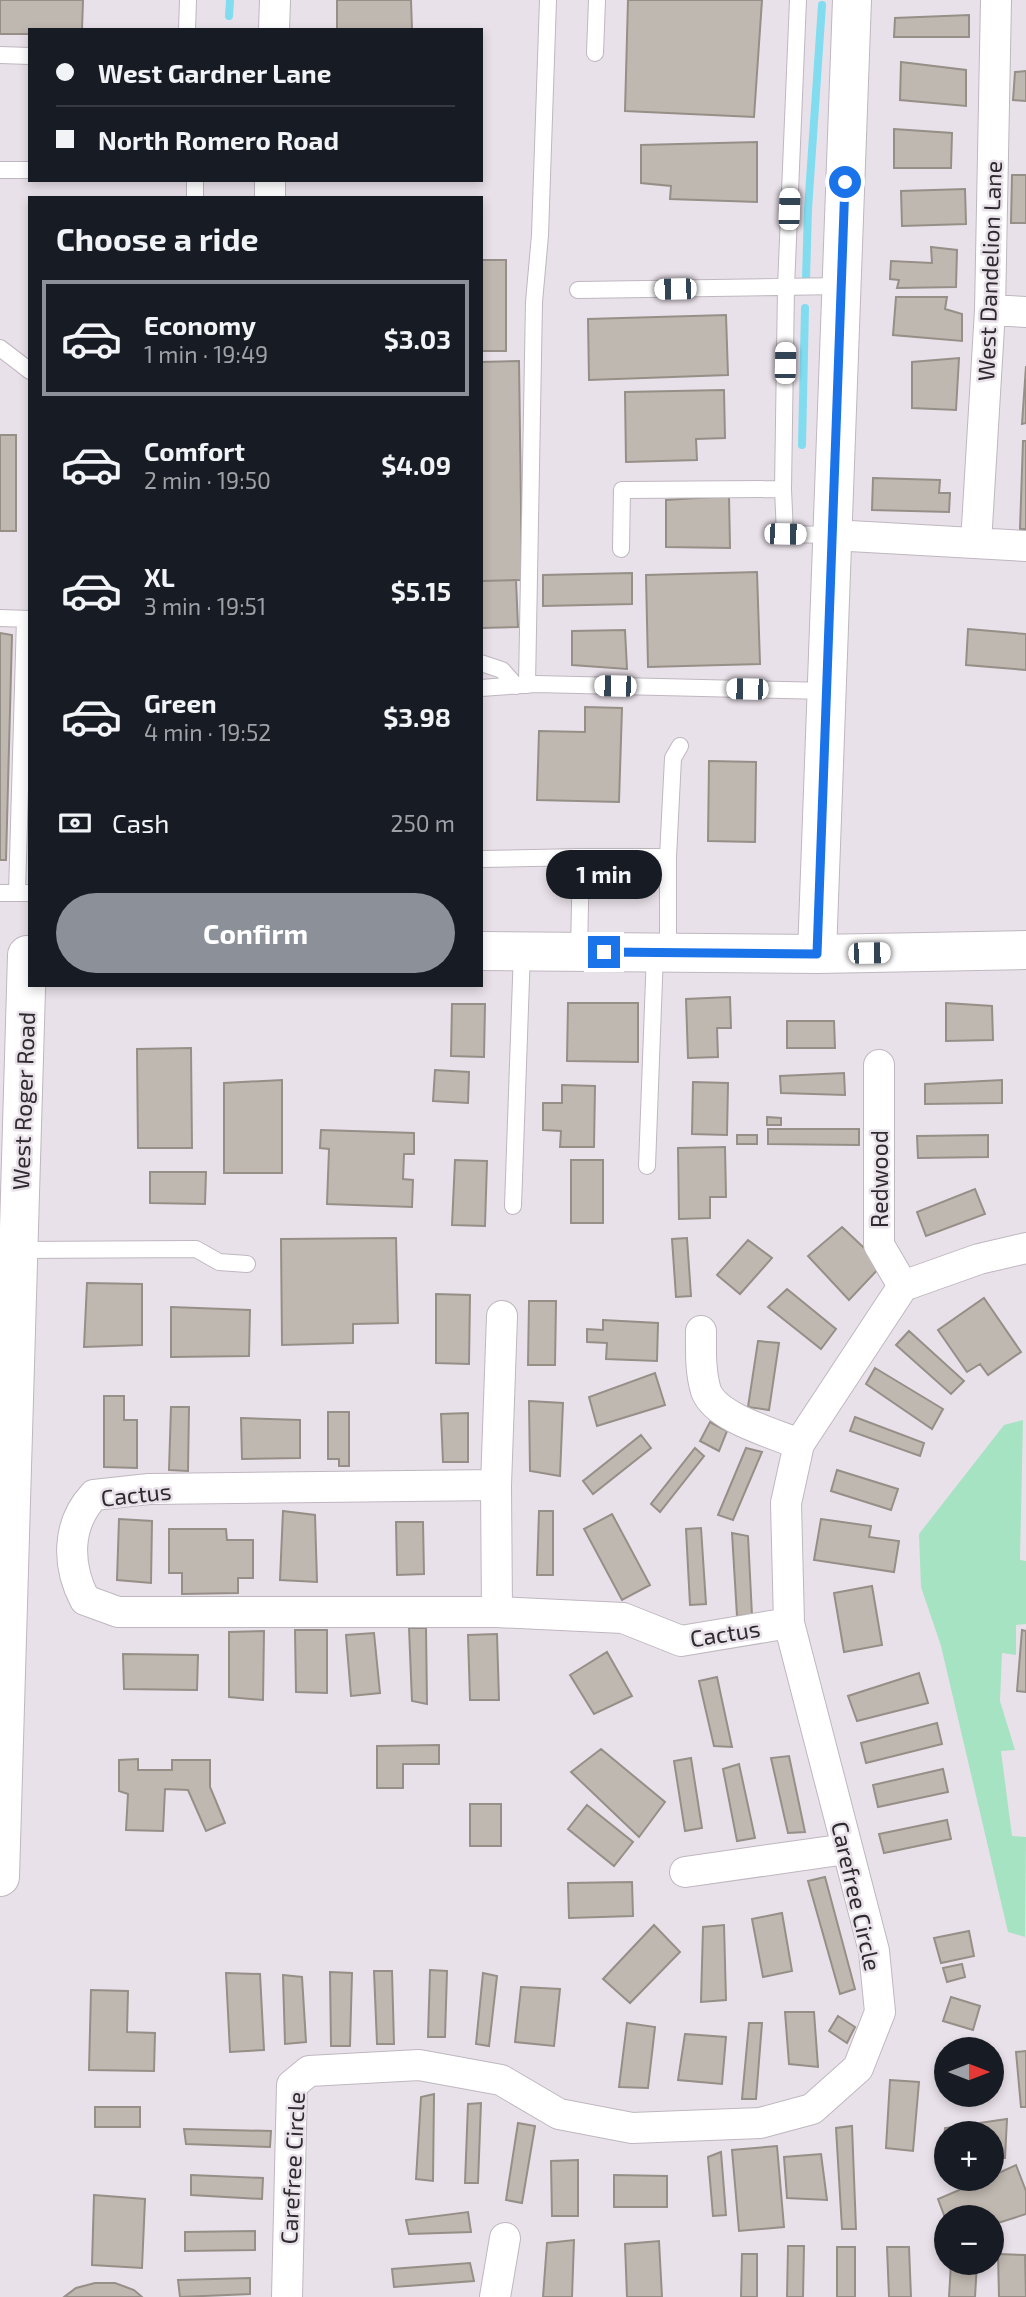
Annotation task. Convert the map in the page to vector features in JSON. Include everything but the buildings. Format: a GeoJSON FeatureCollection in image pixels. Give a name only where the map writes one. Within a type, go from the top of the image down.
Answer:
{"type":"FeatureCollection","features":[{"type":"Feature","properties":{"kind":"street"},"geometry":{"type":"LineString","coordinates":[[274,28],[275,0]]}},
{"type":"Feature","properties":{"kind":"street"},"geometry":{"type":"LineString","coordinates":[[817,954],[852,0]]}},
{"type":"Feature","properties":{"kind":"street","name":"West Dandelion Lane"},"geometry":{"type":"LineString","coordinates":[[976,542],[990,310],[996,0]]}},
{"type":"Feature","properties":{"kind":"street"},"geometry":{"type":"LineString","coordinates":[[990,310],[1026,312]]}},
{"type":"Feature","properties":{"kind":"street"},"geometry":{"type":"LineString","coordinates":[[832,535],[1026,546]]}},
{"type":"Feature","properties":{"kind":"street"},"geometry":{"type":"LineString","coordinates":[[483,951],[817,954],[1026,950]]}},
{"type":"Feature","properties":{"kind":"street","name":"West Roger Road"},"geometry":{"type":"LineString","coordinates":[[0,1877],[12,1237],[23,1080],[19,955]]}},
{"type":"Feature","properties":{"kind":"street"},"geometry":{"type":"LineString","coordinates":[[0,1027],[11,1046],[23,1080]]}},
{"type":"Feature","properties":{"kind":"street","name":"Redwood"},"geometry":{"type":"LineString","coordinates":[[879,1065],[879,1244],[903,1286]]}},
{"type":"Feature","properties":{"kind":"street"},"geometry":{"type":"LineString","coordinates":[[903,1286],[979,1259],[1026,1248]]}},
{"type":"Feature","properties":{"kind":"street","name":"Carefree Circle"},"geometry":{"type":"LineString","coordinates":[[287,2297],[292,2085],[309,2071],[419,2065],[501,2080],[559,2114],[632,2127],[760,2123],[812,2109],[858,2068],[880,2012],[874,1951],[789,1623],[786,1503],[799,1444],[903,1286]]}},
{"type":"Feature","properties":{"kind":"street"},"geometry":{"type":"LineString","coordinates":[[497,1612],[496,1485],[502,1316]]}},
{"type":"Feature","properties":{"kind":"street"},"geometry":{"type":"LineString","coordinates":[[701,1331],[701,1371],[707,1393],[716,1408],[799,1444]]}},
{"type":"Feature","properties":{"kind":"street","name":"Cactus"},"geometry":{"type":"LineString","coordinates":[[496,1485],[149,1489],[94,1495],[80,1510],[74,1532],[74,1578],[85,1600],[118,1612],[497,1612],[623,1618],[681,1641],[789,1623]]}},
{"type":"Feature","properties":{"kind":"street"},"geometry":{"type":"LineString","coordinates":[[685,1872],[846,1849]]}},
{"type":"Feature","properties":{"kind":"street"},"geometry":{"type":"LineString","coordinates":[[495,2297],[505,2238]]}},
{"type":"Feature","properties":{"kind":"lane"},"geometry":{"type":"LineString","coordinates":[[187,28],[188,0]]}},
{"type":"Feature","properties":{"kind":"lane"},"geometry":{"type":"LineString","coordinates":[[522,685],[534,302],[540,235],[548,0]]}},
{"type":"Feature","properties":{"kind":"lane"},"geometry":{"type":"LineString","coordinates":[[595,53],[597,0]]}},
{"type":"Feature","properties":{"kind":"lane"},"geometry":{"type":"LineString","coordinates":[[798,0],[786,287],[783,489],[785,534],[832,535]]}},
{"type":"Feature","properties":{"kind":"lane"},"geometry":{"type":"LineString","coordinates":[[0,55],[28,56]]}},
{"type":"Feature","properties":{"kind":"lane"},"geometry":{"type":"LineString","coordinates":[[0,170],[28,170]]}},
{"type":"Feature","properties":{"kind":"lane"},"geometry":{"type":"LineString","coordinates":[[578,290],[841,286]]}},
{"type":"Feature","properties":{"kind":"lane"},"geometry":{"type":"LineString","coordinates":[[0,348],[28,369]]}},
{"type":"Feature","properties":{"kind":"lane"},"geometry":{"type":"LineString","coordinates":[[621,549],[622,490],[783,489]]}},
{"type":"Feature","properties":{"kind":"lane"},"geometry":{"type":"LineString","coordinates":[[0,618],[27,619],[15,893]]}},
{"type":"Feature","properties":{"kind":"lane"},"geometry":{"type":"LineString","coordinates":[[483,664],[502,670],[522,685]]}},
{"type":"Feature","properties":{"kind":"lane"},"geometry":{"type":"LineString","coordinates":[[483,688],[522,685],[827,691]]}},
{"type":"Feature","properties":{"kind":"lane"},"geometry":{"type":"LineString","coordinates":[[648,1166],[673,758],[680,746]]}},
{"type":"Feature","properties":{"kind":"lane"},"geometry":{"type":"LineString","coordinates":[[579,952],[581,858]]}},
{"type":"Feature","properties":{"kind":"lane"},"geometry":{"type":"LineString","coordinates":[[483,859],[668,858]]}},
{"type":"Feature","properties":{"kind":"lane"},"geometry":{"type":"LineString","coordinates":[[513,1206],[522,951]]}},
{"type":"Feature","properties":{"kind":"lane"},"geometry":{"type":"LineString","coordinates":[[12,1237],[196,1249],[219,1262],[247,1264]]}},
{"type":"Feature","properties":{"kind":"green space"},"geometry":{"type":"Polygon","coordinates":[[[1023,1420],[1020,1560],[1026,1561],[1026,1624],[1016,1625],[1016,1655],[1002,1653],[1000,1701],[1015,1750],[1001,1751],[1012,1836],[1026,1837],[1025,1937],[1008,1932],[941,1646],[921,1587],[919,1534],[1004,1425],[1023,1420]]]}},
{"type":"Feature","properties":{"kind":"waterway"},"geometry":{"type":"LineString","coordinates":[[229,16],[230,0]]}},
{"type":"Feature","properties":{"kind":"waterway"},"geometry":{"type":"LineString","coordinates":[[806,279],[822,5]]}},
{"type":"Feature","properties":{"kind":"waterway"},"geometry":{"type":"LineString","coordinates":[[802,445],[805,308]]}},
{"type":"Feature","properties":{"kind":"route"},"geometry":{"type":"LineString","coordinates":[[604,952],[817,954],[845,182]]}}]}
